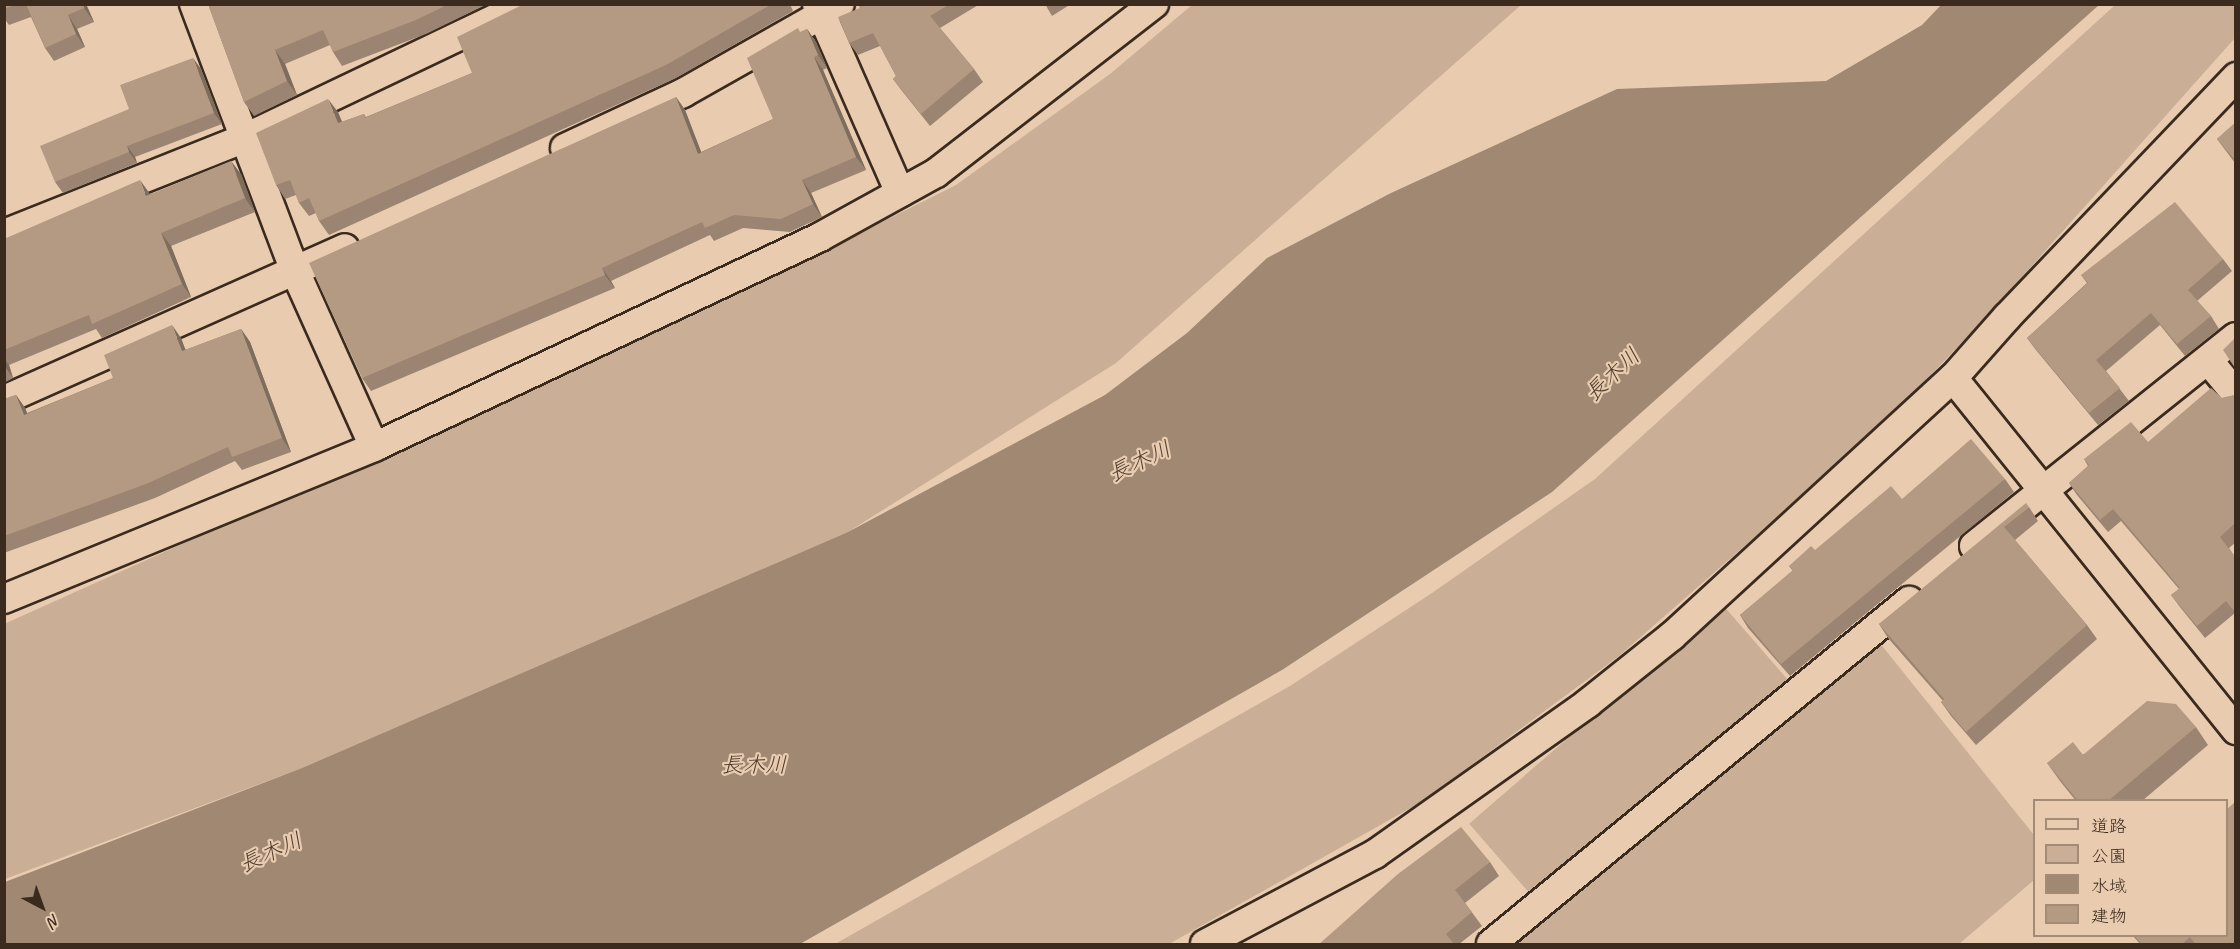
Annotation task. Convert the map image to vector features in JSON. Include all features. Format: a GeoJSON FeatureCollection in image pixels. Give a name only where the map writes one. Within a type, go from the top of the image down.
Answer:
{"type":"FeatureCollection","features":[{"type":"Feature","properties":{"kind":"street"},"geometry":{"type":"LineString","coordinates":[[194,4],[295,271],[374,447]]}},
{"type":"Feature","properties":{"kind":"street"},"geometry":{"type":"LineString","coordinates":[[4,234],[245,138],[526,4]]}},
{"type":"Feature","properties":{"kind":"street"},"geometry":{"type":"LineString","coordinates":[[4,599],[374,447],[820,237],[945,166],[1154,4]]}},
{"type":"Feature","properties":{"kind":"street"},"geometry":{"type":"LineString","coordinates":[[543,158],[683,93],[827,8],[900,193]]}},
{"type":"Feature","properties":{"kind":"street"},"geometry":{"type":"LineString","coordinates":[[1204,945],[1375,854],[1588,703],[1672,636],[1953,378],[2007,316],[2235,77]]}},
{"type":"Feature","properties":{"kind":"street"},"geometry":{"type":"LineString","coordinates":[[4,400],[370,236]]}},
{"type":"Feature","properties":{"kind":"street"},"geometry":{"type":"LineString","coordinates":[[1954,563],[2235,337]]}},
{"type":"Feature","properties":{"kind":"street"},"geometry":{"type":"LineString","coordinates":[[2208,360],[2235,394]]}},
{"type":"Feature","properties":{"kind":"street"},"geometry":{"type":"LineString","coordinates":[[1953,378],[2235,730]]}},
{"type":"Feature","properties":{"kind":"street"},"geometry":{"type":"LineString","coordinates":[[1491,945],[1928,585]]}},
{"type":"Feature","properties":{"kind":"green space"},"geometry":{"type":"Polygon","coordinates":[[[1192,5],[1521,5],[1116,363],[848,532],[302,768],[5,879],[4,624],[730,298],[956,185],[1110,74],[1192,5]]]}},
{"type":"Feature","properties":{"kind":"green space"},"geometry":{"type":"Polygon","coordinates":[[[2115,5],[2235,5],[2235,38],[1989,314],[1886,422],[1619,656],[1423,801],[1169,944],[835,944],[1290,686],[1432,593],[1595,479],[2115,5]]]}},
{"type":"Feature","properties":{"kind":"green space"},"geometry":{"type":"Polygon","coordinates":[[[1722,604],[1791,683],[1538,903],[1469,824],[1722,604]]]}},
{"type":"Feature","properties":{"kind":"green space"},"geometry":{"type":"Polygon","coordinates":[[[1879,642],[2033,834],[2033,881],[1959,944],[1512,944],[1879,642]]]}},
{"type":"Feature","properties":{"kind":"water","name":"長木川"},"geometry":{"type":"Polygon","coordinates":[[[1941,5],[2099,5],[1552,492],[1282,670],[800,944],[5,944],[5,882],[302,768],[848,532],[1105,395],[1187,333],[1267,258],[1391,193],[1617,89],[1826,81],[1922,25],[1941,5]]]}},
{"type":"Feature","properties":{"kind":"building"},"geometry":{"type":"Polygon","coordinates":[[[4,4],[17,4],[4,9],[4,4]]]}},
{"type":"Feature","properties":{"kind":"building"},"geometry":{"type":"Polygon","coordinates":[[[26,4],[83,4],[84,8],[68,15],[76,34],[45,48],[26,4]]]}},
{"type":"Feature","properties":{"kind":"building"},"geometry":{"type":"Polygon","coordinates":[[[208,4],[449,4],[416,20],[333,52],[323,30],[275,50],[287,81],[244,102],[208,4]]]}},
{"type":"Feature","properties":{"kind":"building"},"geometry":{"type":"Polygon","coordinates":[[[524,4],[552,4],[553,6],[557,4],[772,4],[666,65],[319,221],[309,198],[299,203],[290,180],[276,185],[256,133],[328,99],[338,123],[364,114],[365,118],[472,73],[457,37],[524,4]]]}},
{"type":"Feature","properties":{"kind":"building"},"geometry":{"type":"Polygon","coordinates":[[[858,4],[950,4],[930,16],[974,69],[921,114],[893,79],[896,76],[873,33],[849,43],[838,17],[860,8],[858,4]]]}},
{"type":"Feature","properties":{"kind":"building"},"geometry":{"type":"Polygon","coordinates":[[[798,28],[800,32],[807,29],[818,55],[814,57],[856,157],[802,180],[813,204],[781,219],[734,215],[705,228],[702,222],[602,268],[605,275],[362,378],[309,263],[676,97],[698,154],[773,119],[747,58],[798,28]]]}},
{"type":"Feature","properties":{"kind":"building"},"geometry":{"type":"Polygon","coordinates":[[[193,58],[214,113],[127,146],[129,152],[55,182],[40,146],[129,109],[120,85],[193,58]]]}},
{"type":"Feature","properties":{"kind":"building"},"geometry":{"type":"Polygon","coordinates":[[[2235,123],[2235,160],[2217,139],[2235,123]]]}},
{"type":"Feature","properties":{"kind":"building"},"geometry":{"type":"Polygon","coordinates":[[[231,161],[245,198],[161,233],[182,284],[92,324],[89,315],[4,350],[4,239],[140,180],[146,196],[231,161]]]}},
{"type":"Feature","properties":{"kind":"building"},"geometry":{"type":"Polygon","coordinates":[[[2175,202],[2223,259],[2188,290],[2211,316],[2177,344],[2151,313],[2096,360],[2120,388],[2089,413],[2027,338],[2088,283],[2081,275],[2175,202]]]}},
{"type":"Feature","properties":{"kind":"building"},"geometry":{"type":"Polygon","coordinates":[[[172,325],[182,351],[241,329],[282,438],[232,457],[228,447],[146,484],[4,536],[4,399],[16,395],[24,415],[113,378],[104,355],[172,325]]]}},
{"type":"Feature","properties":{"kind":"building"},"geometry":{"type":"Polygon","coordinates":[[[2235,338],[2235,368],[2223,350],[2235,338]]]}},
{"type":"Feature","properties":{"kind":"building"},"geometry":{"type":"Polygon","coordinates":[[[2211,388],[2222,398],[2235,395],[2235,523],[2220,537],[2235,557],[2235,612],[2226,601],[2197,626],[2171,595],[2180,588],[2113,509],[2100,520],[2069,483],[2089,465],[2084,459],[2131,422],[2148,442],[2211,388]]]}},
{"type":"Feature","properties":{"kind":"building"},"geometry":{"type":"Polygon","coordinates":[[[1971,439],[2005,479],[1781,664],[1740,615],[1793,570],[1789,566],[1811,546],[1815,550],[1891,486],[1902,499],[1971,439]]]}},
{"type":"Feature","properties":{"kind":"building"},"geometry":{"type":"Polygon","coordinates":[[[2026,503],[2029,507],[2004,527],[2087,625],[1966,732],[1941,702],[1944,699],[1879,624],[2026,503]]]}},
{"type":"Feature","properties":{"kind":"building"},"geometry":{"type":"Polygon","coordinates":[[[2147,701],[2176,704],[2196,727],[2110,799],[2076,799],[2047,763],[2073,742],[2083,755],[2147,701]]]}},
{"type":"Feature","properties":{"kind":"building"},"geometry":{"type":"Polygon","coordinates":[[[2235,802],[2235,945],[2196,945],[2190,937],[2228,937],[2228,808],[2235,802]]]}},
{"type":"Feature","properties":{"kind":"building"},"geometry":{"type":"Polygon","coordinates":[[[1461,827],[1490,862],[1455,890],[1472,912],[1446,934],[1455,945],[1318,945],[1398,874],[1461,827]]]}},
{"type":"Feature","properties":{"kind":"building"},"geometry":{"type":"Polygon","coordinates":[[[2136,937],[2190,937],[2181,945],[2142,945],[2136,937]]]}}]}
